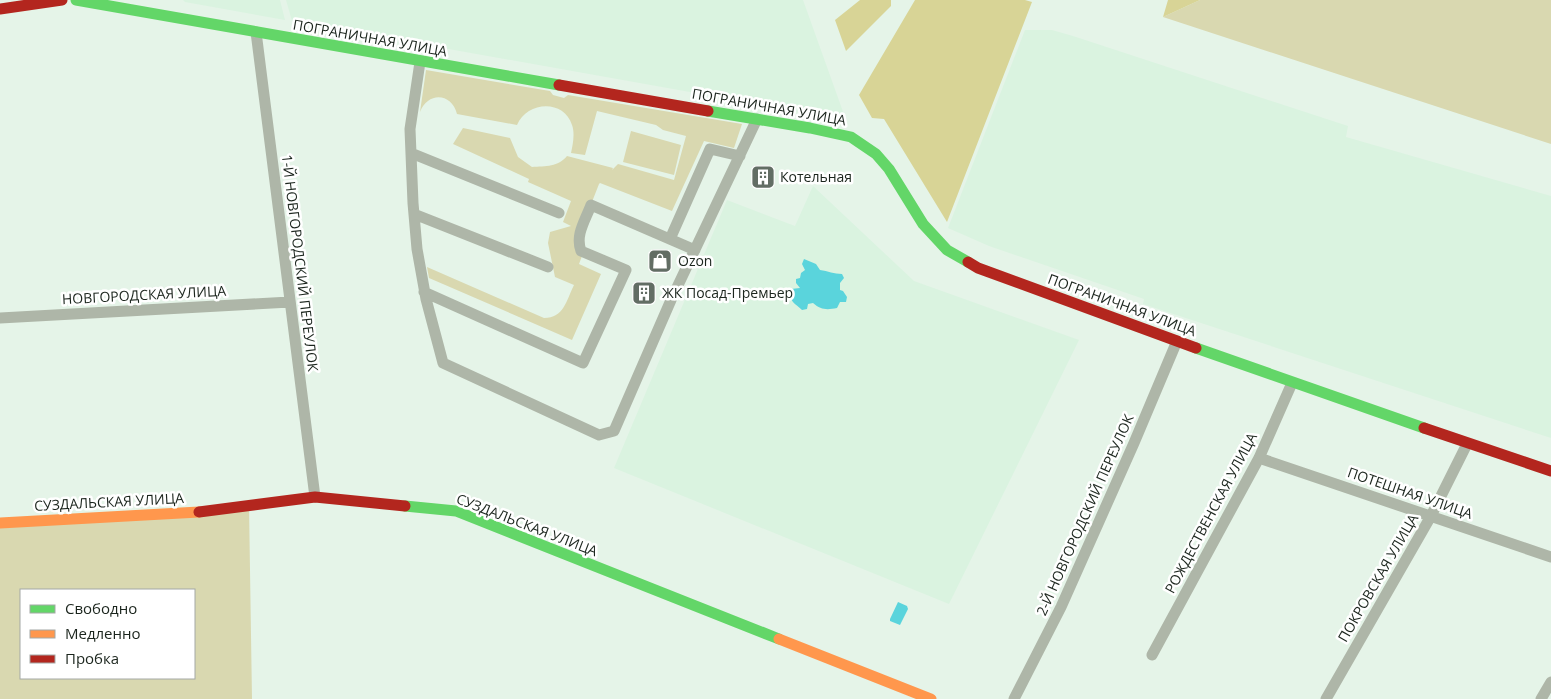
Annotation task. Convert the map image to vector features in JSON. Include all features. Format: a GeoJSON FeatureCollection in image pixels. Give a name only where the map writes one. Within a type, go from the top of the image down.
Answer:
{"type":"FeatureCollection","features":[{"type":"Feature","properties":{"kind":"street"},"geometry":{"type":"LineString","coordinates":[[0,9],[62,0]]}},
{"type":"Feature","properties":{"kind":"street","name":"ПОГРАНИЧНАЯ УЛИЦА"},"geometry":{"type":"LineString","coordinates":[[76,0],[851,137],[876,154],[889,169],[923,224],[946,250],[972,265],[1046,294],[1292,382],[1467,444],[1551,471]]}},
{"type":"Feature","properties":{"kind":"street","name":"1-Й НОВГОРОДСКИЙ ПЕРЕУЛОК"},"geometry":{"type":"LineString","coordinates":[[256,32],[315,497]]}},
{"type":"Feature","properties":{"kind":"street"},"geometry":{"type":"LineString","coordinates":[[420,62],[410,129],[414,214],[424,292],[443,364],[599,435],[614,431],[694,250],[757,119]]}},
{"type":"Feature","properties":{"kind":"street"},"geometry":{"type":"LineString","coordinates":[[670,239],[710,149],[740,156]]}},
{"type":"Feature","properties":{"kind":"street"},"geometry":{"type":"LineString","coordinates":[[411,153],[559,214]]}},
{"type":"Feature","properties":{"kind":"street"},"geometry":{"type":"LineString","coordinates":[[424,292],[583,363],[626,270],[581,251],[578,241],[591,205],[694,250]]}},
{"type":"Feature","properties":{"kind":"street"},"geometry":{"type":"LineString","coordinates":[[414,214],[548,267]]}},
{"type":"Feature","properties":{"kind":"street","name":"НОВГОРОДСКАЯ УЛИЦА"},"geometry":{"type":"LineString","coordinates":[[0,318],[290,302]]}},
{"type":"Feature","properties":{"kind":"street","name":"2-Й НОВГОРОДСКИЙ ПЕРЕУЛОК"},"geometry":{"type":"LineString","coordinates":[[1014,699],[1061,607],[1177,341]]}},
{"type":"Feature","properties":{"kind":"street","name":"РОЖДЕСТВЕНСКАЯ УЛИЦА"},"geometry":{"type":"LineString","coordinates":[[1152,655],[1259,458],[1292,382]]}},
{"type":"Feature","properties":{"kind":"street","name":"ПОКРОВСКАЯ УЛИЦА"},"geometry":{"type":"LineString","coordinates":[[1326,699],[1431,516],[1467,444]]}},
{"type":"Feature","properties":{"kind":"street","name":"ПОТЕШНАЯ УЛИЦА"},"geometry":{"type":"LineString","coordinates":[[1259,458],[1551,557]]}},
{"type":"Feature","properties":{"kind":"street","name":"СУЗДАЛЬСКАЯ УЛИЦА"},"geometry":{"type":"LineString","coordinates":[[0,522],[196,512],[315,497],[456,511],[931,699]]}},
{"type":"Feature","properties":{"kind":"street"},"geometry":{"type":"LineString","coordinates":[[1541,699],[1551,682]]}},
{"type":"Feature","properties":{"kind":"shaded area"},"geometry":{"type":"Polygon","coordinates":[[[183,0],[280,0],[285,20],[185,2],[183,0]]]}},
{"type":"Feature","properties":{"kind":"shaded area"},"geometry":{"type":"Polygon","coordinates":[[[286,0],[803,0],[846,120],[292,21],[286,0]]]}},
{"type":"Feature","properties":{"kind":"shaded area"},"geometry":{"type":"Polygon","coordinates":[[[860,0],[891,0],[891,6],[846,51],[835,20],[860,0]]]}},
{"type":"Feature","properties":{"kind":"shaded area"},"geometry":{"type":"Polygon","coordinates":[[[915,0],[1025,0],[1032,2],[947,222],[884,119],[872,118],[859,95],[915,0]]]}},
{"type":"Feature","properties":{"kind":"shaded area"},"geometry":{"type":"Polygon","coordinates":[[[1168,0],[1200,0],[1163,17],[1168,0]]]}},
{"type":"Feature","properties":{"kind":"shaded area"},"geometry":{"type":"Polygon","coordinates":[[[1200,0],[1551,0],[1551,144],[1163,17],[1200,0]]]}},
{"type":"Feature","properties":{"kind":"shaded area"},"geometry":{"type":"Polygon","coordinates":[[[1025,30],[1052,30],[1073,36],[1348,126],[1346,137],[1551,196],[1551,438],[1143,304],[1144,299],[989,246],[948,228],[1025,30]]]}},
{"type":"Feature","properties":{"kind":"shaded area"},"geometry":{"type":"Polygon","coordinates":[[[426,70],[550,91],[553,95],[564,98],[568,95],[742,124],[734,148],[704,141],[672,211],[599,184],[581,230],[582,256],[579,264],[601,274],[572,340],[429,278],[427,267],[544,318],[556,315],[564,308],[574,285],[555,277],[548,243],[550,232],[571,226],[563,222],[571,201],[528,182],[529,179],[453,144],[463,128],[510,138],[518,157],[532,167],[556,164],[567,156],[613,168],[612,170],[618,164],[674,180],[686,136],[663,130],[656,125],[597,111],[585,155],[571,153],[574,135],[572,125],[568,117],[554,107],[545,106],[529,111],[517,125],[457,114],[450,102],[440,97],[428,100],[420,112],[426,70]]]}},
{"type":"Feature","properties":{"kind":"shaded area"},"geometry":{"type":"Polygon","coordinates":[[[631,131],[681,145],[674,175],[623,162],[631,131]]]}},
{"type":"Feature","properties":{"kind":"shaded area"},"geometry":{"type":"Polygon","coordinates":[[[813,186],[914,281],[1079,340],[949,604],[614,468],[727,200],[795,226],[813,186]]]}},
{"type":"Feature","properties":{"kind":"shaded area"},"geometry":{"type":"Polygon","coordinates":[[[249,505],[252,699],[0,699],[0,522],[249,505]]]}},
{"type":"Feature","properties":{"kind":"water"},"geometry":{"type":"Polygon","coordinates":[[[804,259],[816,264],[820,270],[842,274],[844,278],[840,283],[840,290],[847,297],[846,302],[840,302],[837,308],[827,309],[813,303],[808,304],[807,309],[802,310],[794,303],[791,297],[791,289],[800,288],[796,283],[796,279],[800,278],[801,273],[805,270],[802,264],[804,259]]]}},
{"type":"Feature","properties":{"kind":"water"},"geometry":{"type":"Polygon","coordinates":[[[898,602],[907,606],[908,609],[900,625],[890,621],[898,602]]]}},
{"type":"Feature","properties":{"kind":"traffic: fast"},"geometry":{"type":"LineString","coordinates":[[76,0],[559,85]]}},
{"type":"Feature","properties":{"kind":"traffic: fast"},"geometry":{"type":"LineString","coordinates":[[708,111],[810,128],[851,137],[876,154],[889,169],[923,224],[947,250],[968,262]]}},
{"type":"Feature","properties":{"kind":"traffic: fast"},"geometry":{"type":"LineString","coordinates":[[1196,348],[1424,428]]}},
{"type":"Feature","properties":{"kind":"traffic: fast"},"geometry":{"type":"LineString","coordinates":[[405,506],[456,511],[779,639]]}},
{"type":"Feature","properties":{"kind":"traffic: slow"},"geometry":{"type":"LineString","coordinates":[[0,523],[199,512]]}},
{"type":"Feature","properties":{"kind":"traffic: slow"},"geometry":{"type":"LineString","coordinates":[[779,639],[931,699]]}},
{"type":"Feature","properties":{"kind":"traffic: jam"},"geometry":{"type":"LineString","coordinates":[[0,9],[62,0]]}},
{"type":"Feature","properties":{"kind":"traffic: jam"},"geometry":{"type":"LineString","coordinates":[[559,85],[708,111]]}},
{"type":"Feature","properties":{"kind":"traffic: jam"},"geometry":{"type":"LineString","coordinates":[[968,262],[978,268],[1196,348]]}},
{"type":"Feature","properties":{"kind":"traffic: jam"},"geometry":{"type":"LineString","coordinates":[[1424,428],[1551,471]]}},
{"type":"Feature","properties":{"kind":"traffic: jam"},"geometry":{"type":"LineString","coordinates":[[199,512],[315,497],[405,506]]}},
{"type":"Feature","properties":{"kind":"place","name":"Котельная"},"geometry":{"type":"Point","coordinates":[763,177]}},
{"type":"Feature","properties":{"kind":"place","name":"Ozon"},"geometry":{"type":"Point","coordinates":[660,261]}},
{"type":"Feature","properties":{"kind":"place","name":"ЖК Посад-Премьер"},"geometry":{"type":"Point","coordinates":[644,293]}}]}
